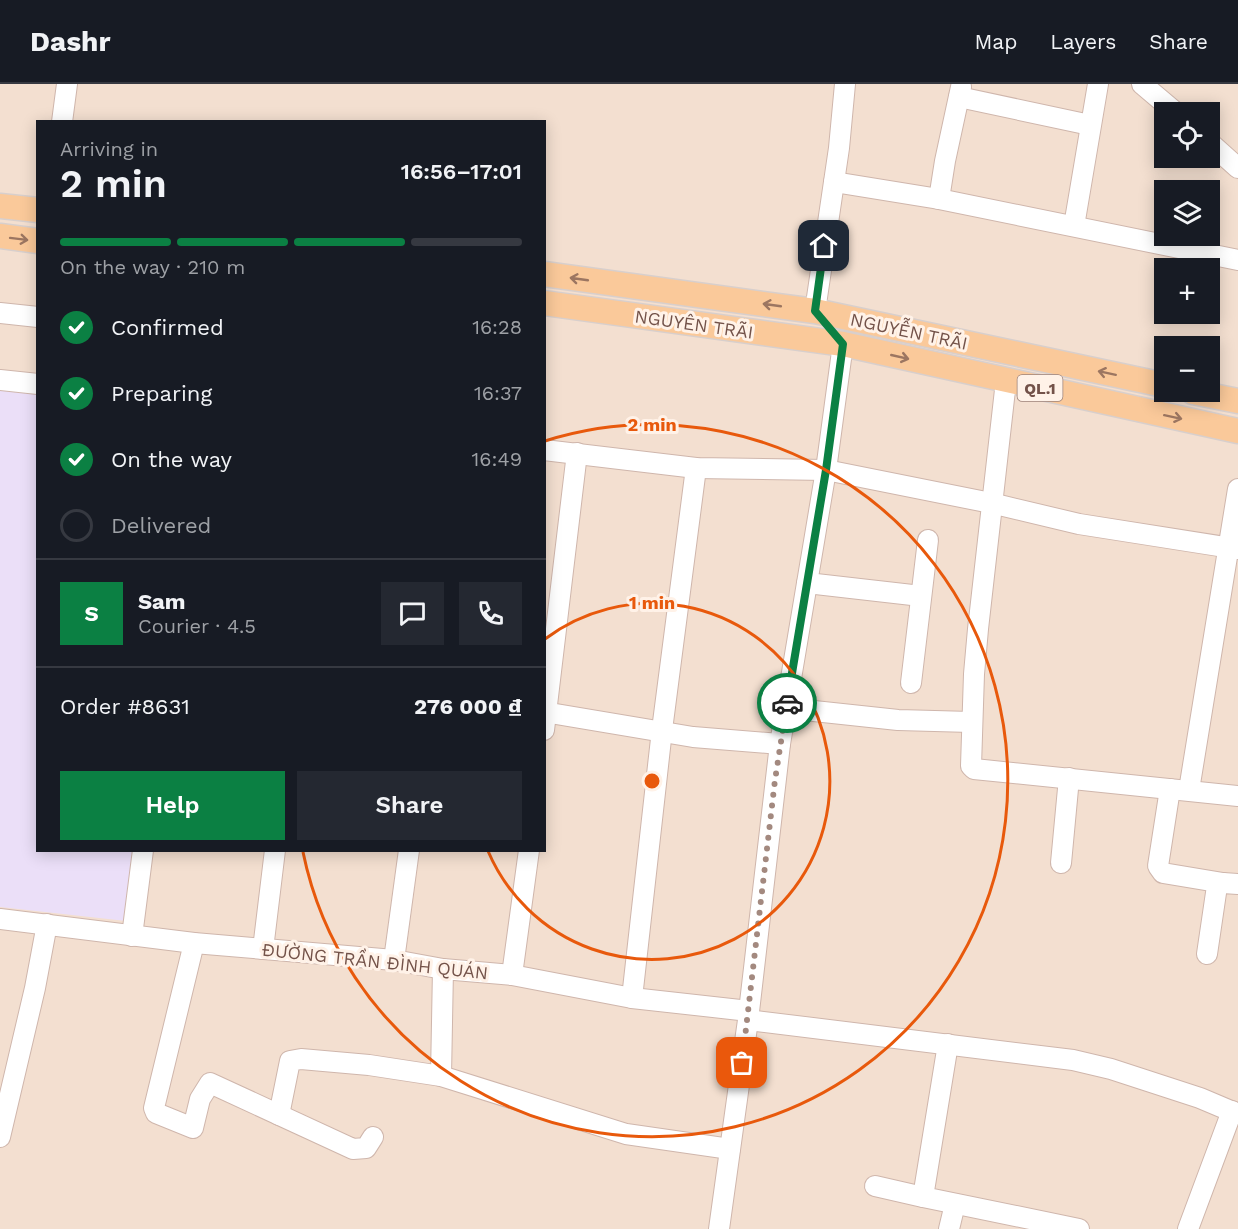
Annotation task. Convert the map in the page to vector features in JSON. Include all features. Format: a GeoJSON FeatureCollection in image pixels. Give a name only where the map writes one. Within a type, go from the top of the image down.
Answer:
{"type":"FeatureCollection","features":[{"type":"Feature","properties":{"kind":"main road"},"geometry":{"type":"LineString","coordinates":[[0,206],[36,210]]}},
{"type":"Feature","properties":{"kind":"main road"},"geometry":{"type":"LineString","coordinates":[[0,236],[36,241]]}},
{"type":"Feature","properties":{"kind":"main road","name":"NGUYỄN TRÃI"},"geometry":{"type":"LineString","coordinates":[[546,274],[815,311],[1154,383]]}},
{"type":"Feature","properties":{"kind":"main road","name":"NGUYÊN TRÃI"},"geometry":{"type":"LineString","coordinates":[[546,303],[843,344]]}},
{"type":"Feature","properties":{"kind":"main road"},"geometry":{"type":"LineString","coordinates":[[815,311],[843,344]]}},
{"type":"Feature","properties":{"kind":"main road","name":"NGUYỄN TRÃI"},"geometry":{"type":"LineString","coordinates":[[843,344],[1238,431]]}},
{"type":"Feature","properties":{"kind":"main road"},"geometry":{"type":"LineString","coordinates":[[1220,397],[1238,401]]}},
{"type":"Feature","properties":{"kind":"street"},"geometry":{"type":"LineString","coordinates":[[62,120],[67,84]]}},
{"type":"Feature","properties":{"kind":"street"},"geometry":{"type":"LineString","coordinates":[[815,311],[834,182],[845,84]]}},
{"type":"Feature","properties":{"kind":"street"},"geometry":{"type":"LineString","coordinates":[[1074,226],[1098,84]]}},
{"type":"Feature","properties":{"kind":"street"},"geometry":{"type":"LineString","coordinates":[[1142,84],[1163,102]]}},
{"type":"Feature","properties":{"kind":"street"},"geometry":{"type":"LineString","coordinates":[[939,199],[960,91],[1090,125]]}},
{"type":"Feature","properties":{"kind":"street"},"geometry":{"type":"LineString","coordinates":[[1220,152],[1238,168]]}},
{"type":"Feature","properties":{"kind":"street"},"geometry":{"type":"LineString","coordinates":[[834,182],[939,199],[1238,260]]}},
{"type":"Feature","properties":{"kind":"street"},"geometry":{"type":"LineString","coordinates":[[0,314],[36,317]]}},
{"type":"Feature","properties":{"kind":"street"},"geometry":{"type":"LineString","coordinates":[[719,1229],[748,1016],[780,744],[826,470],[843,344]]}},
{"type":"Feature","properties":{"kind":"street"},"geometry":{"type":"LineString","coordinates":[[0,380],[36,384]]}},
{"type":"Feature","properties":{"kind":"street"},"geometry":{"type":"LineString","coordinates":[[1006,381],[974,674],[970,762],[974,769],[1238,796]]}},
{"type":"Feature","properties":{"kind":"street"},"geometry":{"type":"LineString","coordinates":[[546,450],[696,468],[826,470],[991,502],[1079,524],[1233,549]]}},
{"type":"Feature","properties":{"kind":"street"},"geometry":{"type":"LineString","coordinates":[[546,710],[578,453]]}},
{"type":"Feature","properties":{"kind":"street"},"geometry":{"type":"LineString","coordinates":[[632,998],[662,730],[696,468]]}},
{"type":"Feature","properties":{"kind":"street"},"geometry":{"type":"LineString","coordinates":[[1231,883],[1163,873],[1158,866],[1179,790],[1233,549],[1238,489]]}},
{"type":"Feature","properties":{"kind":"street"},"geometry":{"type":"LineString","coordinates":[[911,682],[928,540]]}},
{"type":"Feature","properties":{"kind":"street"},"geometry":{"type":"LineString","coordinates":[[807,583],[921,596]]}},
{"type":"Feature","properties":{"kind":"street"},"geometry":{"type":"LineString","coordinates":[[786,708],[898,720],[971,722]]}},
{"type":"Feature","properties":{"kind":"street"},"geometry":{"type":"LineString","coordinates":[[546,718],[662,730],[693,737],[780,744]]}},
{"type":"Feature","properties":{"kind":"street"},"geometry":{"type":"LineString","coordinates":[[1061,863],[1069,778]]}},
{"type":"Feature","properties":{"kind":"street"},"geometry":{"type":"LineString","coordinates":[[132,936],[143,852]]}},
{"type":"Feature","properties":{"kind":"street"},"geometry":{"type":"LineString","coordinates":[[263,949],[275,852]]}},
{"type":"Feature","properties":{"kind":"street"},"geometry":{"type":"LineString","coordinates":[[394,960],[408,852]]}},
{"type":"Feature","properties":{"kind":"street"},"geometry":{"type":"LineString","coordinates":[[512,975],[529,852]]}},
{"type":"Feature","properties":{"kind":"street"},"geometry":{"type":"LineString","coordinates":[[1207,954],[1218,884],[1231,883]]}},
{"type":"Feature","properties":{"kind":"street","name":"ĐƯỜNG TRẦN ĐÌNH QUÁN"},"geometry":{"type":"LineString","coordinates":[[0,919],[194,943],[394,960],[443,969],[512,975],[632,998],[748,1016],[1057,1057],[1094,1064],[1235,1112]]}},
{"type":"Feature","properties":{"kind":"street"},"geometry":{"type":"LineString","coordinates":[[0,1137],[35,988],[47,924]]}},
{"type":"Feature","properties":{"kind":"street"},"geometry":{"type":"LineString","coordinates":[[194,943],[154,1108],[156,1113],[193,1128],[200,1099],[210,1083],[354,1149],[366,1148],[373,1137]]}},
{"type":"Feature","properties":{"kind":"street"},"geometry":{"type":"LineString","coordinates":[[441,1076],[443,969]]}},
{"type":"Feature","properties":{"kind":"street"},"geometry":{"type":"LineString","coordinates":[[923,1197],[948,1044]]}},
{"type":"Feature","properties":{"kind":"street"},"geometry":{"type":"LineString","coordinates":[[279,1115],[290,1061],[302,1059],[369,1065],[441,1076],[626,1134],[730,1149]]}},
{"type":"Feature","properties":{"kind":"street"},"geometry":{"type":"LineString","coordinates":[[1188,1229],[1235,1112]]}},
{"type":"Feature","properties":{"kind":"street"},"geometry":{"type":"LineString","coordinates":[[875,1186],[1078,1229]]}},
{"type":"Feature","properties":{"kind":"street"},"geometry":{"type":"LineString","coordinates":[[949,1229],[955,1204]]}},
{"type":"Feature","properties":{"kind":"shaded area"},"geometry":{"type":"Polygon","coordinates":[[[0,84],[1238,84],[1238,1229],[0,1229],[0,84]]]}},
{"type":"Feature","properties":{"kind":"shaded area"},"geometry":{"type":"Polygon","coordinates":[[[0,388],[36,394],[36,852],[143,852],[135,922],[0,907],[0,388]]]}},
{"type":"Feature","properties":{"kind":"way so far"},"geometry":{"type":"LineString","coordinates":[[742,1063],[775,780],[787,703]]}},
{"type":"Feature","properties":{"kind":"route"},"geometry":{"type":"LineString","coordinates":[[787,703],[826,470],[843,344],[815,311],[824,246]]}}]}
